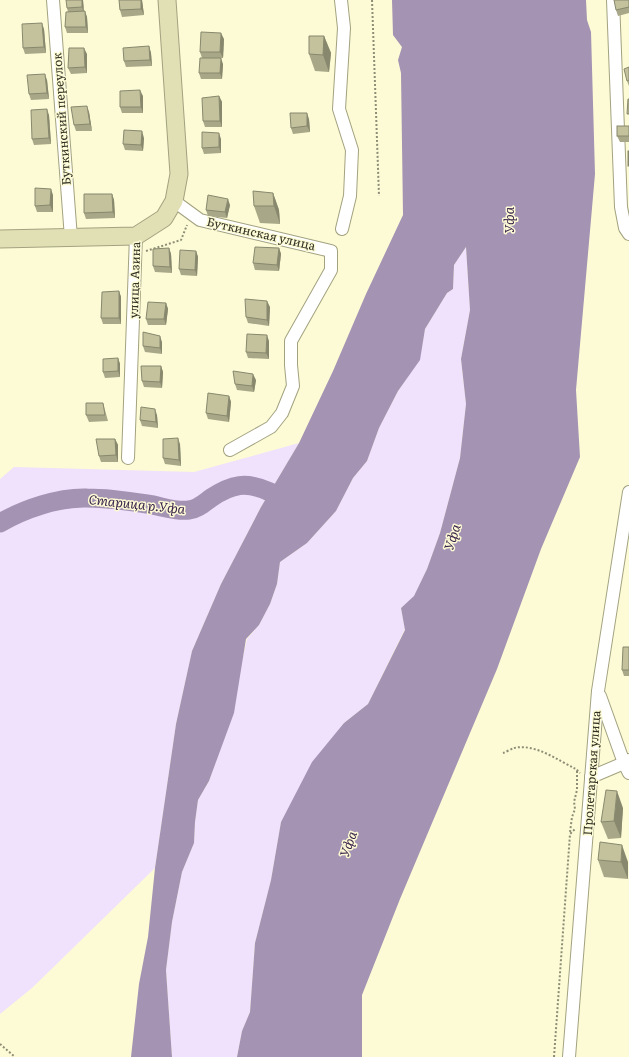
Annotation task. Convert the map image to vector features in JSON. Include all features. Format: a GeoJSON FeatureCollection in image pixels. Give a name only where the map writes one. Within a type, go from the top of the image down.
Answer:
{"type":"FeatureCollection","features":[{"type":"Feature","properties":{"kind":"street","name":"Буткинский переулок"},"geometry":{"type":"LineString","coordinates":[[53,0],[71,238]]}},
{"type":"Feature","properties":{"kind":"street","name":"улица Азина"},"geometry":{"type":"LineString","coordinates":[[128,458],[136,236],[164,218],[174,201],[179,174],[167,0]]}},
{"type":"Feature","properties":{"kind":"street"},"geometry":{"type":"LineString","coordinates":[[341,0],[344,28],[339,109],[352,150],[350,196],[342,230]]}},
{"type":"Feature","properties":{"kind":"street"},"geometry":{"type":"LineString","coordinates":[[613,0],[621,207],[625,228],[629,234]]}},
{"type":"Feature","properties":{"kind":"street","name":"Буткинская улица"},"geometry":{"type":"LineString","coordinates":[[174,201],[200,220],[331,251],[331,270],[291,341],[292,386],[282,413],[271,427],[230,450]]}},
{"type":"Feature","properties":{"kind":"street"},"geometry":{"type":"LineString","coordinates":[[0,239],[136,236]]}},
{"type":"Feature","properties":{"kind":"street","name":"Пролетарская улица"},"geometry":{"type":"LineString","coordinates":[[569,1057],[598,691],[629,492]]}},
{"type":"Feature","properties":{"kind":"street"},"geometry":{"type":"LineString","coordinates":[[592,777],[627,765],[598,691]]}},
{"type":"Feature","properties":{"kind":"path"},"geometry":{"type":"LineString","coordinates":[[372,0],[379,196]]}},
{"type":"Feature","properties":{"kind":"path"},"geometry":{"type":"LineString","coordinates":[[503,754],[515,748],[530,748],[547,754],[576,769],[580,773],[592,777]]}},
{"type":"Feature","properties":{"kind":"path"},"geometry":{"type":"LineString","coordinates":[[554,1057],[570,834],[577,790],[576,769]]}},
{"type":"Feature","properties":{"kind":"path"},"geometry":{"type":"LineString","coordinates":[[570,834],[588,816]]}},
{"type":"Feature","properties":{"kind":"path"},"geometry":{"type":"LineString","coordinates":[[0,1044],[15,1057]]}},
{"type":"Feature","properties":{"kind":"shaded area"},"geometry":{"type":"Polygon","coordinates":[[[466,247],[470,310],[461,359],[466,404],[460,458],[440,533],[427,569],[414,597],[401,608],[405,629],[368,704],[344,723],[281,822],[271,880],[255,943],[250,1012],[242,1031],[237,1057],[172,1057],[166,970],[172,922],[182,872],[194,843],[198,800],[209,781],[221,747],[247,639],[259,625],[270,604],[277,584],[280,562],[307,543],[336,511],[353,478],[367,461],[379,428],[398,391],[419,360],[425,329],[447,293],[453,289],[454,265],[466,247]]]}},
{"type":"Feature","properties":{"kind":"shaded area"},"geometry":{"type":"Polygon","coordinates":[[[299,443],[261,507],[221,584],[192,651],[176,724],[155,868],[32,988],[0,1014],[0,479],[14,467],[194,472],[299,443]]]}},
{"type":"Feature","properties":{"kind":"water","name":"Уфа"},"geometry":{"type":"Polygon","coordinates":[[[392,0],[586,0],[587,20],[591,32],[595,174],[576,390],[580,457],[541,549],[497,669],[400,899],[362,995],[362,1057],[237,1057],[242,1031],[250,1012],[255,943],[271,880],[281,822],[312,762],[344,723],[368,704],[405,630],[401,608],[414,596],[427,569],[440,533],[460,458],[466,404],[461,359],[470,310],[466,247],[454,265],[453,289],[447,293],[425,329],[420,360],[398,391],[379,428],[367,461],[353,478],[336,511],[307,543],[280,562],[277,584],[270,604],[259,625],[246,639],[234,713],[209,781],[198,800],[194,843],[182,872],[172,922],[166,970],[172,1057],[131,1057],[139,984],[148,937],[155,868],[176,724],[192,651],[221,584],[261,507],[299,443],[403,215],[401,73],[398,60],[402,47],[393,35],[392,0]]]}},
{"type":"Feature","properties":{"kind":"building"},"geometry":{"type":"Polygon","coordinates":[[[66,0],[82,0],[82,7],[67,8],[66,0]]]}},
{"type":"Feature","properties":{"kind":"building"},"geometry":{"type":"Polygon","coordinates":[[[119,0],[141,0],[141,9],[120,10],[119,0]]]}},
{"type":"Feature","properties":{"kind":"building"},"geometry":{"type":"Polygon","coordinates":[[[614,0],[629,0],[629,7],[616,10],[614,0]]]}},
{"type":"Feature","properties":{"kind":"building"},"geometry":{"type":"Polygon","coordinates":[[[85,11],[86,27],[65,27],[66,12],[85,11]]]}},
{"type":"Feature","properties":{"kind":"building"},"geometry":{"type":"Polygon","coordinates":[[[42,23],[44,47],[23,48],[22,24],[42,23]]]}},
{"type":"Feature","properties":{"kind":"building"},"geometry":{"type":"Polygon","coordinates":[[[201,32],[221,33],[220,52],[200,52],[201,32]]]}},
{"type":"Feature","properties":{"kind":"building"},"geometry":{"type":"Polygon","coordinates":[[[309,36],[324,36],[323,55],[309,54],[309,36]]]}},
{"type":"Feature","properties":{"kind":"building"},"geometry":{"type":"Polygon","coordinates":[[[149,46],[150,60],[124,61],[123,48],[149,46]]]}},
{"type":"Feature","properties":{"kind":"building"},"geometry":{"type":"Polygon","coordinates":[[[69,48],[84,48],[85,67],[68,68],[69,48]]]}},
{"type":"Feature","properties":{"kind":"building"},"geometry":{"type":"Polygon","coordinates":[[[200,58],[221,58],[220,73],[199,73],[200,58]]]}},
{"type":"Feature","properties":{"kind":"building"},"geometry":{"type":"Polygon","coordinates":[[[629,67],[629,80],[627,81],[624,69],[629,67]]]}},
{"type":"Feature","properties":{"kind":"building"},"geometry":{"type":"Polygon","coordinates":[[[45,74],[47,93],[29,94],[27,75],[45,74]]]}},
{"type":"Feature","properties":{"kind":"building"},"geometry":{"type":"Polygon","coordinates":[[[140,90],[141,107],[120,107],[120,91],[140,90]]]}},
{"type":"Feature","properties":{"kind":"building"},"geometry":{"type":"Polygon","coordinates":[[[219,96],[220,121],[203,121],[202,98],[219,96]]]}},
{"type":"Feature","properties":{"kind":"building"},"geometry":{"type":"Polygon","coordinates":[[[628,99],[629,114],[627,114],[628,99]]]}},
{"type":"Feature","properties":{"kind":"building"},"geometry":{"type":"Polygon","coordinates":[[[87,106],[90,124],[74,125],[71,107],[87,106]]]}},
{"type":"Feature","properties":{"kind":"building"},"geometry":{"type":"Polygon","coordinates":[[[47,109],[49,138],[32,139],[31,110],[47,109]]]}},
{"type":"Feature","properties":{"kind":"building"},"geometry":{"type":"Polygon","coordinates":[[[290,113],[307,113],[307,126],[291,128],[290,113]]]}},
{"type":"Feature","properties":{"kind":"building"},"geometry":{"type":"Polygon","coordinates":[[[617,126],[629,126],[629,136],[617,136],[617,126]]]}},
{"type":"Feature","properties":{"kind":"building"},"geometry":{"type":"Polygon","coordinates":[[[124,130],[142,131],[141,145],[123,144],[124,130]]]}},
{"type":"Feature","properties":{"kind":"building"},"geometry":{"type":"Polygon","coordinates":[[[202,132],[219,133],[219,147],[202,148],[202,132]]]}},
{"type":"Feature","properties":{"kind":"building"},"geometry":{"type":"Polygon","coordinates":[[[629,151],[629,166],[628,166],[629,151]]]}},
{"type":"Feature","properties":{"kind":"building"},"geometry":{"type":"Polygon","coordinates":[[[35,188],[51,189],[50,205],[35,206],[35,188]]]}},
{"type":"Feature","properties":{"kind":"building"},"geometry":{"type":"Polygon","coordinates":[[[253,191],[273,193],[274,206],[254,206],[253,191]]]}},
{"type":"Feature","properties":{"kind":"building"},"geometry":{"type":"Polygon","coordinates":[[[84,194],[112,194],[113,212],[84,213],[84,194]]]}},
{"type":"Feature","properties":{"kind":"building"},"geometry":{"type":"Polygon","coordinates":[[[208,195],[228,199],[225,212],[206,210],[208,195]]]}},
{"type":"Feature","properties":{"kind":"building"},"geometry":{"type":"Polygon","coordinates":[[[255,247],[279,248],[277,265],[253,263],[255,247]]]}},
{"type":"Feature","properties":{"kind":"building"},"geometry":{"type":"Polygon","coordinates":[[[169,248],[170,267],[153,266],[153,249],[169,248]]]}},
{"type":"Feature","properties":{"kind":"building"},"geometry":{"type":"Polygon","coordinates":[[[180,250],[196,251],[195,270],[179,269],[180,250]]]}},
{"type":"Feature","properties":{"kind":"building"},"geometry":{"type":"Polygon","coordinates":[[[119,291],[119,318],[101,318],[102,292],[119,291]]]}},
{"type":"Feature","properties":{"kind":"building"},"geometry":{"type":"Polygon","coordinates":[[[245,299],[267,301],[267,320],[246,317],[245,299]]]}},
{"type":"Feature","properties":{"kind":"building"},"geometry":{"type":"Polygon","coordinates":[[[148,302],[166,303],[164,319],[146,319],[148,302]]]}},
{"type":"Feature","properties":{"kind":"building"},"geometry":{"type":"Polygon","coordinates":[[[143,332],[160,336],[160,348],[143,346],[143,332]]]}},
{"type":"Feature","properties":{"kind":"building"},"geometry":{"type":"Polygon","coordinates":[[[247,334],[267,335],[266,353],[246,352],[247,334]]]}},
{"type":"Feature","properties":{"kind":"building"},"geometry":{"type":"Polygon","coordinates":[[[118,358],[118,371],[103,372],[103,359],[118,358]]]}},
{"type":"Feature","properties":{"kind":"building"},"geometry":{"type":"Polygon","coordinates":[[[141,366],[161,366],[160,382],[142,381],[141,366]]]}},
{"type":"Feature","properties":{"kind":"building"},"geometry":{"type":"Polygon","coordinates":[[[233,371],[253,374],[252,386],[235,384],[233,371]]]}},
{"type":"Feature","properties":{"kind":"building"},"geometry":{"type":"Polygon","coordinates":[[[208,393],[229,396],[227,416],[206,413],[208,393]]]}},
{"type":"Feature","properties":{"kind":"building"},"geometry":{"type":"Polygon","coordinates":[[[86,403],[103,403],[105,415],[86,415],[86,403]]]}},
{"type":"Feature","properties":{"kind":"building"},"geometry":{"type":"Polygon","coordinates":[[[141,407],[155,409],[156,422],[140,420],[141,407]]]}},
{"type":"Feature","properties":{"kind":"building"},"geometry":{"type":"Polygon","coordinates":[[[178,438],[179,460],[163,458],[163,439],[178,438]]]}},
{"type":"Feature","properties":{"kind":"building"},"geometry":{"type":"Polygon","coordinates":[[[96,439],[115,439],[116,455],[99,456],[96,439]]]}},
{"type":"Feature","properties":{"kind":"building"},"geometry":{"type":"Polygon","coordinates":[[[623,647],[629,647],[629,670],[622,670],[623,647]]]}},
{"type":"Feature","properties":{"kind":"building"},"geometry":{"type":"Polygon","coordinates":[[[606,790],[617,791],[614,821],[601,822],[606,790]]]}},
{"type":"Feature","properties":{"kind":"building"},"geometry":{"type":"Polygon","coordinates":[[[600,842],[622,845],[621,862],[598,860],[600,842]]]}},
{"type":"Feature","properties":{"kind":"waterway","name":"Старица р.Уфа"},"geometry":{"type":"LineString","coordinates":[[0,523],[20,513],[42,505],[76,498],[117,500],[147,504],[174,510],[184,510],[198,507],[219,493],[233,487],[246,485],[254,486],[270,492]]}}]}
